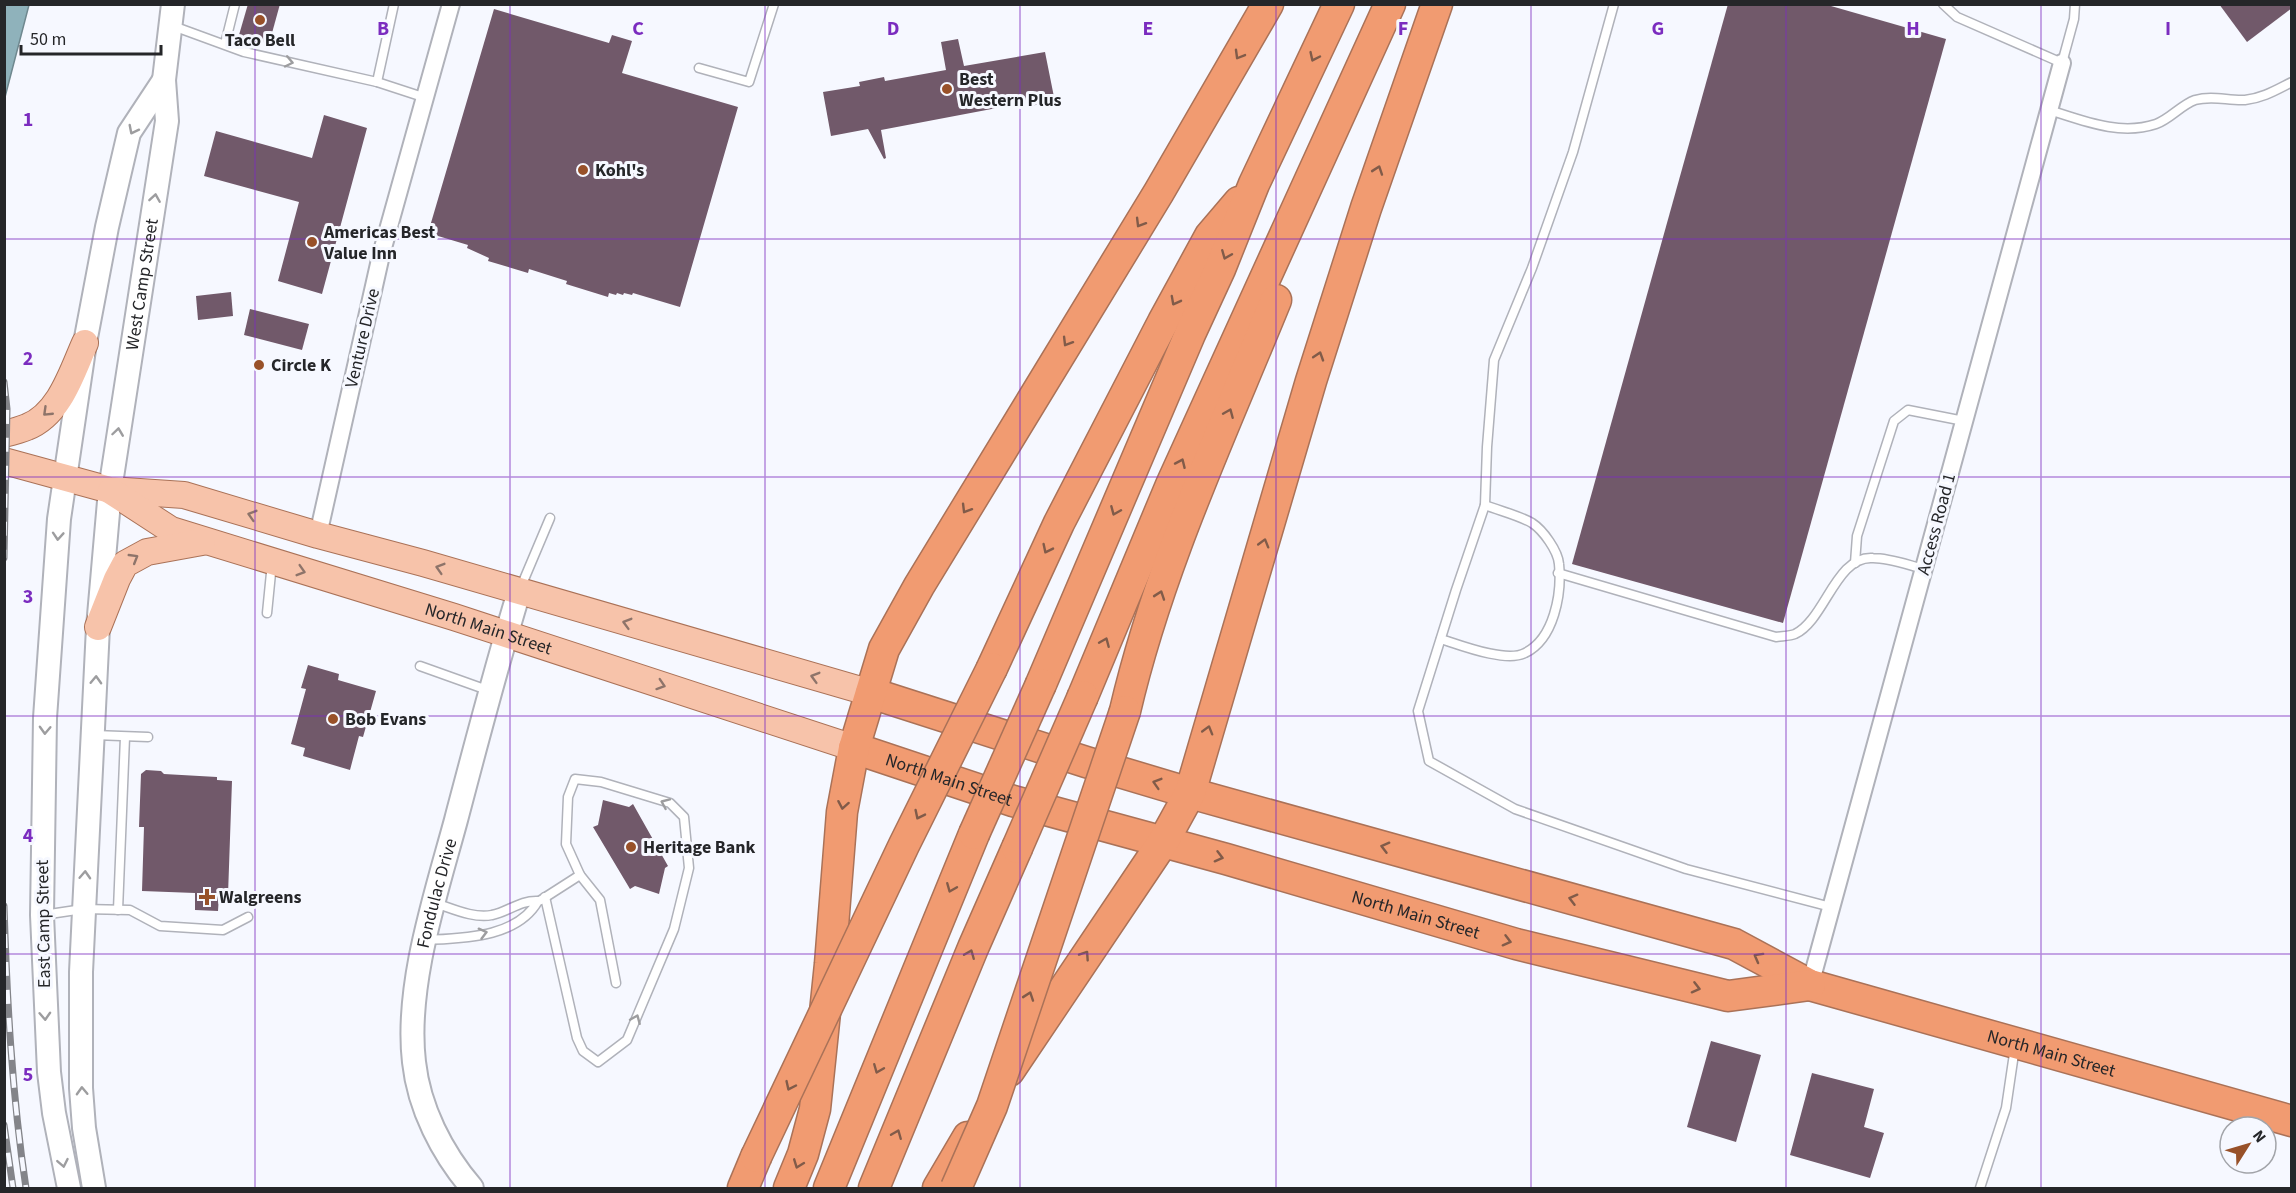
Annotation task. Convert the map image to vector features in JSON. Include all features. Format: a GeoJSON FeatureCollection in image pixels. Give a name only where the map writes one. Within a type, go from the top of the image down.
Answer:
{"type":"FeatureCollection","features":[{"type":"Feature","properties":{"kind":"highway"},"geometry":{"type":"LineString","coordinates":[[789,1188],[815,1109],[830,964],[842,812],[854,748],[884,648],[919,586],[1189,142],[1268,4]]}},
{"type":"Feature","properties":{"kind":"highway"},"geometry":{"type":"LineString","coordinates":[[829,1188],[974,834],[1220,269],[1254,184],[1338,4]]}},
{"type":"Feature","properties":{"kind":"highway"},"geometry":{"type":"LineString","coordinates":[[938,1188],[1023,1049],[1163,842],[1191,793],[1308,392],[1366,208],[1437,4]]}},
{"type":"Feature","properties":{"kind":"highway"},"geometry":{"type":"LineString","coordinates":[[874,1188],[973,948],[1083,696],[1171,485],[1388,8]]}},
{"type":"Feature","properties":{"kind":"highway"},"geometry":{"type":"LineString","coordinates":[[956,1188],[992,1106],[1125,711],[1133,676],[1190,511],[1277,298],[1388,8]]}},
{"type":"Feature","properties":{"kind":"highway"},"geometry":{"type":"LineString","coordinates":[[743,1188],[904,845],[992,669],[1059,524],[1210,236],[1254,184]]}},
{"type":"Feature","properties":{"kind":"highway","name":"North Main Street"},"geometry":{"type":"LineString","coordinates":[[871,693],[1191,793],[1734,944],[1810,985],[2292,1121]]}},
{"type":"Feature","properties":{"kind":"highway","name":"North Main Street"},"geometry":{"type":"LineString","coordinates":[[854,748],[1012,801],[1488,936],[1728,996],[1810,985]]}},
{"type":"Feature","properties":{"kind":"main road","name":"West Camp Street"},"geometry":{"type":"LineString","coordinates":[[110,490],[167,121],[164,80],[171,15]]}},
{"type":"Feature","properties":{"kind":"main road","name":"West Camp Street"},"geometry":{"type":"LineString","coordinates":[[66,478],[85,343],[106,226],[129,133],[164,80]]}},
{"type":"Feature","properties":{"kind":"main road"},"geometry":{"type":"LineString","coordinates":[[4,434],[29,427],[54,406],[85,343]]}},
{"type":"Feature","properties":{"kind":"main road","name":"North Main Street"},"geometry":{"type":"LineString","coordinates":[[4,461],[110,490],[184,495],[871,693]]}},
{"type":"Feature","properties":{"kind":"main road","name":"East Camp Street"},"geometry":{"type":"LineString","coordinates":[[66,478],[59,519],[45,718],[42,915],[49,1072],[54,1113],[69,1188]]}},
{"type":"Feature","properties":{"kind":"main road","name":"North Main Street"},"geometry":{"type":"LineString","coordinates":[[110,490],[171,530],[506,634],[854,748]]}},
{"type":"Feature","properties":{"kind":"main road","name":"East Camp Street"},"geometry":{"type":"LineString","coordinates":[[94,1188],[84,1128],[81,1088],[83,909],[98,627],[110,490]]}},
{"type":"Feature","properties":{"kind":"main road"},"geometry":{"type":"LineString","coordinates":[[98,627],[125,564],[147,552],[205,541]]}},
{"type":"Feature","properties":{"kind":"main road","name":"Fondulac Drive"},"geometry":{"type":"LineString","coordinates":[[472,1188],[448,1157],[422,1100],[414,1064],[413,1009],[418,969],[425,940],[519,592]]}},
{"type":"Feature","properties":{"kind":"street","name":"Venture Drive"},"geometry":{"type":"LineString","coordinates":[[318,535],[381,255],[451,4]]}},
{"type":"Feature","properties":{"kind":"street","name":"Access Road 1"},"geometry":{"type":"LineString","coordinates":[[1810,985],[2062,63]]}},
{"type":"Feature","properties":{"kind":"lane"},"geometry":{"type":"LineString","coordinates":[[225,44],[235,4]]}},
{"type":"Feature","properties":{"kind":"lane"},"geometry":{"type":"LineString","coordinates":[[376,82],[394,4]]}},
{"type":"Feature","properties":{"kind":"lane"},"geometry":{"type":"LineString","coordinates":[[699,68],[749,82],[774,4]]}},
{"type":"Feature","properties":{"kind":"lane"},"geometry":{"type":"LineString","coordinates":[[1614,4],[1573,152],[1532,268],[1494,360],[1485,505],[1418,711],[1429,761],[1515,809],[1686,868],[1831,907]]}},
{"type":"Feature","properties":{"kind":"lane"},"geometry":{"type":"LineString","coordinates":[[1943,4],[1957,16],[2062,63],[2074,19],[2075,4]]}},
{"type":"Feature","properties":{"kind":"lane"},"geometry":{"type":"LineString","coordinates":[[171,15],[244,52],[376,82],[426,98]]}},
{"type":"Feature","properties":{"kind":"lane"},"geometry":{"type":"LineString","coordinates":[[2049,110],[2101,126],[2132,130],[2158,123],[2193,101],[2215,97],[2243,100],[2264,97],[2292,82]]}},
{"type":"Feature","properties":{"kind":"lane"},"geometry":{"type":"LineString","coordinates":[[1855,563],[1857,537],[1894,421],[1908,410],[1964,422]]}},
{"type":"Feature","properties":{"kind":"lane"},"geometry":{"type":"LineString","coordinates":[[1440,639],[1498,656],[1524,654],[1545,636],[1557,598],[1559,562],[1549,541],[1532,523],[1485,505]]}},
{"type":"Feature","properties":{"kind":"lane"},"geometry":{"type":"LineString","coordinates":[[519,592],[550,518]]}},
{"type":"Feature","properties":{"kind":"lane"},"geometry":{"type":"LineString","coordinates":[[1558,573],[1776,637],[1796,634],[1814,618],[1849,566],[1855,563],[1871,557],[1924,569]]}},
{"type":"Feature","properties":{"kind":"lane"},"geometry":{"type":"LineString","coordinates":[[267,613],[272,562]]}},
{"type":"Feature","properties":{"kind":"lane"},"geometry":{"type":"LineString","coordinates":[[420,666],[491,691]]}},
{"type":"Feature","properties":{"kind":"lane"},"geometry":{"type":"LineString","coordinates":[[93,735],[148,737]]}},
{"type":"Feature","properties":{"kind":"lane"},"geometry":{"type":"LineString","coordinates":[[118,910],[125,736]]}},
{"type":"Feature","properties":{"kind":"lane"},"geometry":{"type":"LineString","coordinates":[[541,899],[577,1038],[583,1051],[598,1062],[627,1040],[674,929],[689,868],[684,817],[670,803],[601,782],[574,779],[568,797],[566,844],[580,875],[600,900],[616,984]]}},
{"type":"Feature","properties":{"kind":"lane"},"geometry":{"type":"LineString","coordinates":[[435,903],[472,914],[491,916],[523,903],[541,899],[580,875]]}},
{"type":"Feature","properties":{"kind":"lane"},"geometry":{"type":"LineString","coordinates":[[425,940],[469,937],[513,926],[532,911],[541,899]]}},
{"type":"Feature","properties":{"kind":"lane"},"geometry":{"type":"LineString","coordinates":[[42,915],[83,909],[130,910],[160,926],[223,930],[248,917]]}},
{"type":"Feature","properties":{"kind":"lane"},"geometry":{"type":"LineString","coordinates":[[1980,1188],[2006,1108],[2016,1043]]}},
{"type":"Feature","properties":{"kind":"water"},"geometry":{"type":"Polygon","coordinates":[[[4,5],[29,5],[5,97],[4,5]]]}},
{"type":"Feature","properties":{"kind":"building","name":"Taco Bell"},"geometry":{"type":"Polygon","coordinates":[[[248,4],[280,4],[269,44],[239,35],[248,4]]]}},
{"type":"Feature","properties":{"kind":"building"},"geometry":{"type":"Polygon","coordinates":[[[1728,4],[1824,4],[1946,39],[1783,623],[1572,564],[1728,4]]]}},
{"type":"Feature","properties":{"kind":"building"},"geometry":{"type":"Polygon","coordinates":[[[2219,4],[2292,4],[2292,8],[2247,42],[2219,4]]]}},
{"type":"Feature","properties":{"kind":"building","name":"Kohl's"},"geometry":{"type":"Polygon","coordinates":[[[494,9],[609,43],[612,35],[632,41],[622,73],[738,107],[680,307],[633,293],[623,295],[617,293],[616,295],[609,293],[608,297],[529,269],[528,273],[488,261],[489,258],[467,248],[468,245],[428,233],[494,9]]]}},
{"type":"Feature","properties":{"kind":"building","name":"Best Western Plus"},"geometry":{"type":"Polygon","coordinates":[[[958,39],[964,66],[1045,52],[1054,97],[1046,99],[1047,103],[1030,106],[1029,102],[881,130],[886,158],[884,159],[868,129],[831,136],[823,92],[860,86],[859,82],[884,77],[885,81],[946,70],[941,42],[958,39]]]}},
{"type":"Feature","properties":{"kind":"building","name":"Americas Best Value Inn"},"geometry":{"type":"Polygon","coordinates":[[[324,115],[367,128],[322,294],[278,281],[299,202],[204,176],[216,131],[312,158],[324,115]]]}},
{"type":"Feature","properties":{"kind":"building"},"geometry":{"type":"Polygon","coordinates":[[[231,292],[233,316],[198,320],[196,296],[231,292]]]}},
{"type":"Feature","properties":{"kind":"building"},"geometry":{"type":"Polygon","coordinates":[[[250,309],[309,324],[302,350],[244,335],[250,309]]]}},
{"type":"Feature","properties":{"kind":"building","name":"Bob Evans"},"geometry":{"type":"Polygon","coordinates":[[[308,665],[339,674],[338,680],[376,691],[363,737],[359,736],[350,770],[303,756],[305,748],[291,744],[306,689],[301,688],[308,665]]]}},
{"type":"Feature","properties":{"kind":"building","name":"Walgreens"},"geometry":{"type":"Polygon","coordinates":[[[146,770],[161,771],[164,774],[217,777],[217,780],[232,781],[228,895],[219,895],[218,911],[195,910],[195,893],[142,891],[144,827],[139,827],[141,774],[146,770]]]}},
{"type":"Feature","properties":{"kind":"building","name":"Heritage Bank"},"geometry":{"type":"Polygon","coordinates":[[[603,800],[629,807],[633,804],[668,866],[665,868],[659,894],[635,886],[630,889],[593,827],[598,825],[603,800]]]}},
{"type":"Feature","properties":{"kind":"building"},"geometry":{"type":"Polygon","coordinates":[[[1711,1041],[1761,1055],[1736,1142],[1687,1127],[1711,1041]]]}},
{"type":"Feature","properties":{"kind":"building"},"geometry":{"type":"Polygon","coordinates":[[[1812,1073],[1874,1089],[1864,1127],[1884,1133],[1870,1178],[1790,1155],[1812,1073]]]}},
{"type":"Feature","properties":{"kind":"railway"},"geometry":{"type":"LineString","coordinates":[[4,382],[7,409],[4,558]]}},
{"type":"Feature","properties":{"kind":"railway"},"geometry":{"type":"LineString","coordinates":[[4,906],[11,1048],[26,1188]]}},
{"type":"Feature","properties":{"kind":"railway"},"geometry":{"type":"LineString","coordinates":[[4,1125],[13,1188]]}},
{"type":"Feature","properties":{"kind":"place","name":"Taco Bell"},"geometry":{"type":"Point","coordinates":[260,20]}},
{"type":"Feature","properties":{"kind":"place","name":"Best Western Plus"},"geometry":{"type":"Point","coordinates":[947,89]}},
{"type":"Feature","properties":{"kind":"place","name":"Kohl's"},"geometry":{"type":"Point","coordinates":[583,170]}},
{"type":"Feature","properties":{"kind":"place","name":"Americas Best Value Inn"},"geometry":{"type":"Point","coordinates":[312,242]}},
{"type":"Feature","properties":{"kind":"place","name":"Circle K"},"geometry":{"type":"Point","coordinates":[259,365]}},
{"type":"Feature","properties":{"kind":"place","name":"Bob Evans"},"geometry":{"type":"Point","coordinates":[333,719]}},
{"type":"Feature","properties":{"kind":"place","name":"Heritage Bank"},"geometry":{"type":"Point","coordinates":[631,847]}},
{"type":"Feature","properties":{"kind":"place","name":"Walgreens"},"geometry":{"type":"Point","coordinates":[207,897]}}]}
